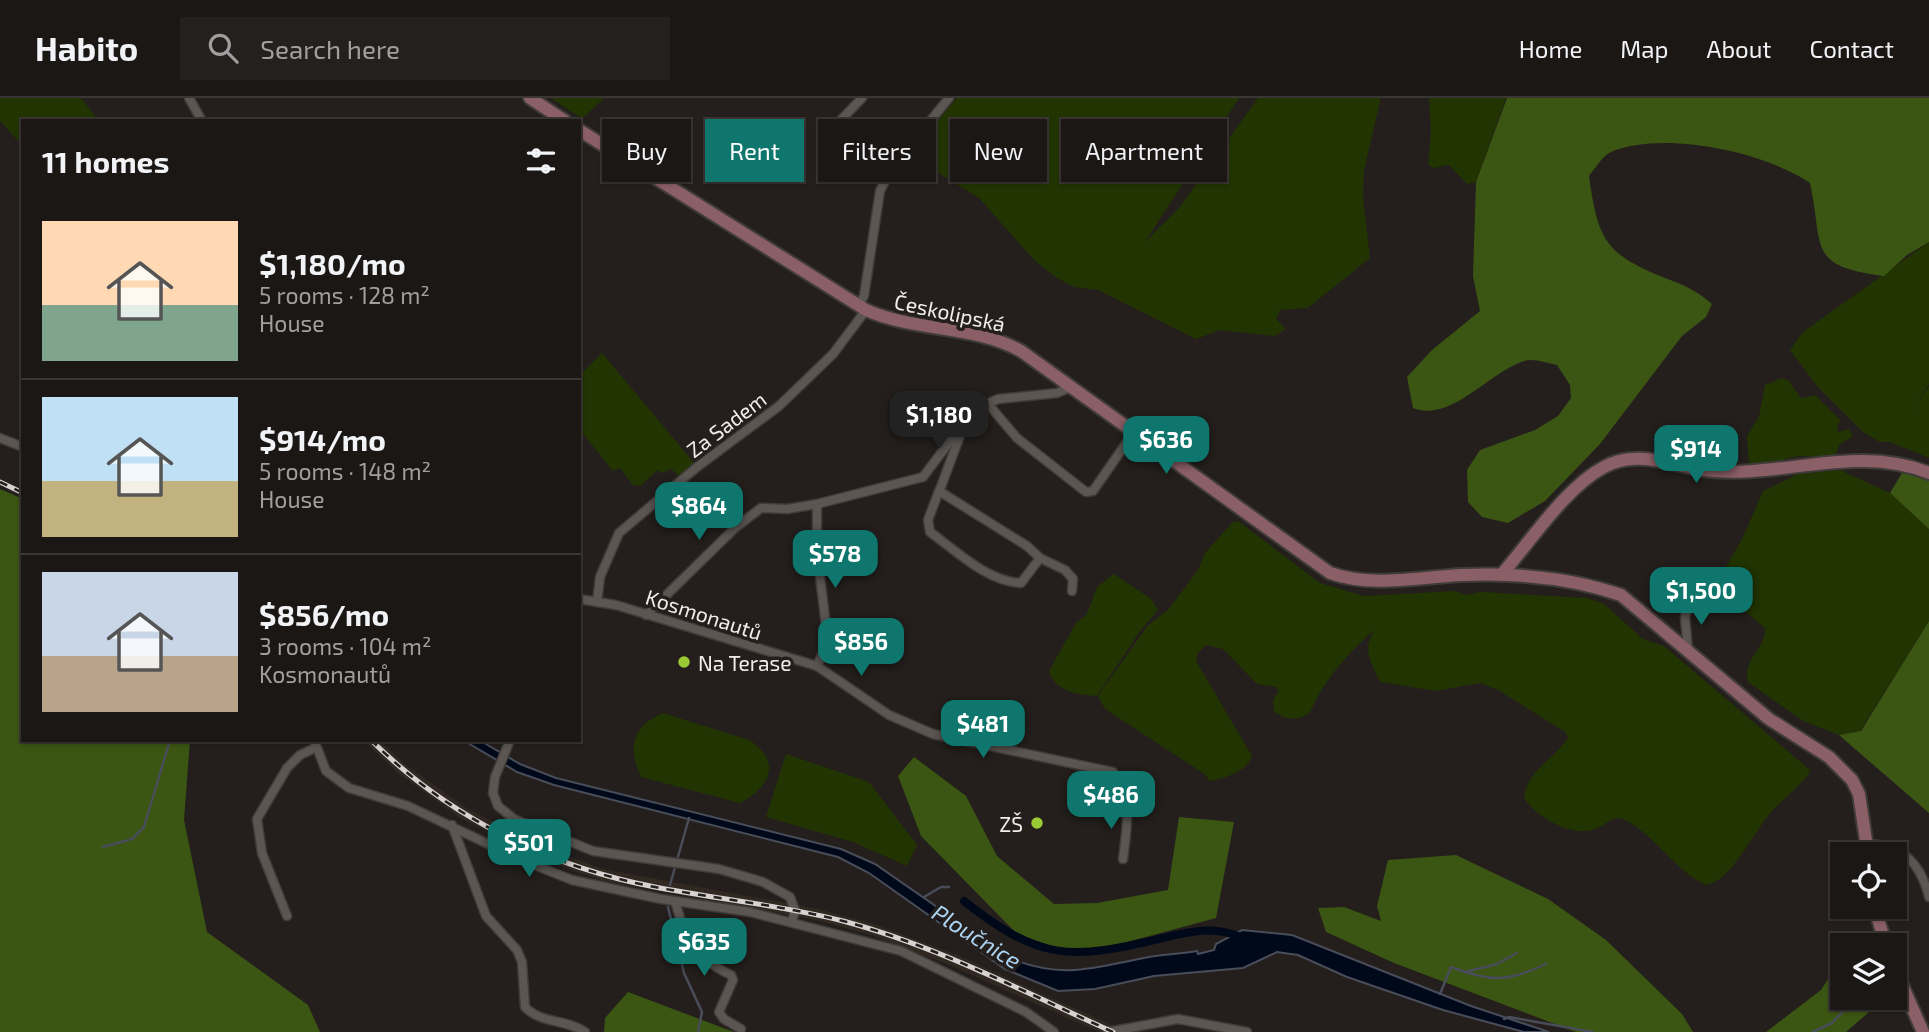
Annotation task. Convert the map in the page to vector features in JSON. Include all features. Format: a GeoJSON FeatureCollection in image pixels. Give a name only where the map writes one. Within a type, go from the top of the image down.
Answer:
{"type":"FeatureCollection","features":[{"type":"Feature","properties":{"kind":"main road"},"geometry":{"type":"LineString","coordinates":[[530,98],[562,119]]}},
{"type":"Feature","properties":{"kind":"main road","name":"Českolipská"},"geometry":{"type":"LineString","coordinates":[[581,131],[862,308],[900,321],[986,337],[1021,351],[1330,573],[1348,579],[1373,582],[1502,574],[1595,586],[1621,595],[1769,719],[1829,757],[1852,780],[1859,794],[1866,842]]}},
{"type":"Feature","properties":{"kind":"main road"},"geometry":{"type":"LineString","coordinates":[[1502,574],[1571,494],[1605,466],[1619,461],[1653,459],[1703,470],[1755,472],[1833,462],[1874,460],[1906,464],[1929,472]]}},
{"type":"Feature","properties":{"kind":"main road"},"geometry":{"type":"LineString","coordinates":[[1907,997],[1923,1032]]}},
{"type":"Feature","properties":{"kind":"street"},"geometry":{"type":"LineString","coordinates":[[189,98],[201,119]]}},
{"type":"Feature","properties":{"kind":"street"},"geometry":{"type":"LineString","coordinates":[[842,119],[862,98]]}},
{"type":"Feature","properties":{"kind":"street"},"geometry":{"type":"LineString","coordinates":[[862,308],[880,191],[891,169],[945,100]]}},
{"type":"Feature","properties":{"kind":"street","name":"Za Sadem"},"geometry":{"type":"LineString","coordinates":[[597,602],[600,576],[619,533],[697,467],[779,406],[833,354],[862,308]]}},
{"type":"Feature","properties":{"kind":"street"},"geometry":{"type":"LineString","coordinates":[[646,615],[736,527],[761,508],[787,509],[817,504],[923,477],[966,421],[988,404],[998,399],[1057,393],[1071,387]]}},
{"type":"Feature","properties":{"kind":"street"},"geometry":{"type":"LineString","coordinates":[[988,404],[1017,438],[1086,492],[1093,491],[1134,432]]}},
{"type":"Feature","properties":{"kind":"street"},"geometry":{"type":"LineString","coordinates":[[966,421],[928,520],[930,533],[986,572],[1009,583],[1021,583],[1040,558]]}},
{"type":"Feature","properties":{"kind":"street"},"geometry":{"type":"LineString","coordinates":[[0,438],[21,446]]}},
{"type":"Feature","properties":{"kind":"street"},"geometry":{"type":"LineString","coordinates":[[939,492],[1027,546],[1040,558],[1065,570],[1073,579],[1072,591]]}},
{"type":"Feature","properties":{"kind":"street"},"geometry":{"type":"LineString","coordinates":[[817,504],[817,552],[828,642],[817,666]]}},
{"type":"Feature","properties":{"kind":"street","name":"Kosmonautů"},"geometry":{"type":"LineString","coordinates":[[581,599],[646,615],[817,666],[889,715],[933,734],[1114,772],[1125,788],[1129,806],[1123,859]]}},
{"type":"Feature","properties":{"kind":"street"},"geometry":{"type":"LineString","coordinates":[[1688,650],[1685,617],[1690,600]]}},
{"type":"Feature","properties":{"kind":"street"},"geometry":{"type":"LineString","coordinates":[[509,742],[495,777],[494,799],[504,813],[593,851],[676,861],[746,876],[777,888],[790,897],[794,904],[792,922]]}},
{"type":"Feature","properties":{"kind":"street"},"geometry":{"type":"LineString","coordinates":[[287,916],[262,853],[257,819],[287,768],[314,744],[326,771],[349,788],[408,806],[522,860],[572,880],[792,922],[922,959],[1026,1012],[1054,1032]]}},
{"type":"Feature","properties":{"kind":"street"},"geometry":{"type":"LineString","coordinates":[[452,825],[485,916],[517,950],[522,962],[522,994],[525,1007],[544,1019],[575,1025],[585,1032]]}},
{"type":"Feature","properties":{"kind":"street"},"geometry":{"type":"LineString","coordinates":[[1907,856],[1913,860],[1927,882],[1929,897]]}},
{"type":"Feature","properties":{"kind":"street"},"geometry":{"type":"LineString","coordinates":[[675,901],[682,925],[701,959],[731,975],[733,980],[719,1012],[724,1020],[741,1029]]}},
{"type":"Feature","properties":{"kind":"street"},"geometry":{"type":"LineString","coordinates":[[1108,1032],[1178,1019],[1247,1032]]}},
{"type":"Feature","properties":{"kind":"shaded area"},"geometry":{"type":"Polygon","coordinates":[[[365,742],[381,742],[406,765],[468,809],[548,849],[603,869],[818,909],[874,924],[957,955],[1127,1032],[1099,1032],[952,966],[871,935],[816,920],[600,880],[544,860],[462,819],[398,773],[365,742]]]}},
{"type":"Feature","properties":{"kind":"green space"},"geometry":{"type":"Polygon","coordinates":[[[0,98],[81,98],[97,119],[21,119],[21,144],[0,121],[0,98]]]}},
{"type":"Feature","properties":{"kind":"green space"},"geometry":{"type":"Polygon","coordinates":[[[551,98],[604,98],[582,119],[551,98]]]}},
{"type":"Feature","properties":{"kind":"green space"},"geometry":{"type":"Polygon","coordinates":[[[957,98],[1239,98],[1225,119],[1061,119],[1061,182],[1184,182],[1145,242],[1179,208],[1198,182],[1227,182],[1227,141],[1258,98],[1381,98],[1364,170],[1363,198],[1370,258],[1308,308],[1280,310],[1276,319],[1286,329],[1275,336],[1220,330],[1196,339],[1098,290],[1074,287],[1057,278],[1034,260],[979,198],[953,182],[1047,182],[1047,119],[950,119],[950,180],[936,171],[936,123],[957,98]]]}},
{"type":"Feature","properties":{"kind":"green space"},"geometry":{"type":"Polygon","coordinates":[[[1429,98],[1506,98],[1476,182],[1467,184],[1449,165],[1433,168],[1428,164],[1431,131],[1429,98]]]}},
{"type":"Feature","properties":{"kind":"green space"},"geometry":{"type":"Polygon","coordinates":[[[1507,98],[1929,98],[1929,242],[1907,255],[1884,276],[1859,272],[1830,259],[1823,250],[1810,183],[1791,172],[1741,154],[1685,144],[1658,143],[1611,152],[1589,176],[1596,216],[1608,242],[1629,261],[1690,288],[1712,304],[1706,317],[1682,336],[1600,444],[1545,501],[1508,523],[1482,517],[1468,502],[1467,470],[1480,450],[1535,430],[1558,416],[1571,398],[1570,385],[1557,365],[1528,360],[1497,375],[1456,403],[1427,411],[1413,408],[1407,377],[1432,350],[1480,311],[1473,276],[1476,182],[1507,98]]]}},
{"type":"Feature","properties":{"kind":"green space"},"geometry":{"type":"Polygon","coordinates":[[[1929,242],[1929,384],[1912,411],[1929,386],[1929,458],[1890,442],[1880,442],[1863,432],[1817,386],[1790,350],[1803,332],[1929,242]]]}},
{"type":"Feature","properties":{"kind":"green space"},"geometry":{"type":"Polygon","coordinates":[[[602,353],[695,464],[680,477],[671,469],[662,473],[658,470],[640,486],[633,485],[620,468],[613,471],[581,431],[581,374],[602,353]]]}},
{"type":"Feature","properties":{"kind":"green space"},"geometry":{"type":"Polygon","coordinates":[[[1781,378],[1789,381],[1801,398],[1815,395],[1841,421],[1837,425],[1838,432],[1849,429],[1853,436],[1839,445],[1835,456],[1801,456],[1762,465],[1749,465],[1747,436],[1759,416],[1765,385],[1781,378]]]}},
{"type":"Feature","properties":{"kind":"green space"},"geometry":{"type":"Polygon","coordinates":[[[1905,468],[1929,477],[1929,529],[1890,493],[1905,468]]]}},
{"type":"Feature","properties":{"kind":"green space"},"geometry":{"type":"Polygon","coordinates":[[[1840,470],[1890,493],[1929,529],[1929,621],[1860,731],[1839,735],[1803,721],[1748,682],[1748,667],[1762,642],[1765,628],[1718,589],[1719,579],[1743,537],[1763,491],[1798,474],[1840,470]]]}},
{"type":"Feature","properties":{"kind":"green space"},"geometry":{"type":"Polygon","coordinates":[[[0,489],[21,498],[21,742],[190,742],[184,820],[207,932],[308,1005],[320,1032],[0,1032],[0,489]]]}},
{"type":"Feature","properties":{"kind":"green space"},"geometry":{"type":"Polygon","coordinates":[[[1238,521],[1320,583],[1364,596],[1456,591],[1465,595],[1480,592],[1587,598],[1604,604],[1643,639],[1664,646],[1810,770],[1808,775],[1766,818],[1725,875],[1706,885],[1685,871],[1646,835],[1625,820],[1616,818],[1599,828],[1576,831],[1546,819],[1524,798],[1536,772],[1568,737],[1565,732],[1498,690],[1480,683],[1436,691],[1380,682],[1368,650],[1374,630],[1338,668],[1322,689],[1310,713],[1296,719],[1283,717],[1274,711],[1273,700],[1279,691],[1276,687],[1257,684],[1223,649],[1206,645],[1198,653],[1196,661],[1252,756],[1241,770],[1209,781],[1206,775],[1105,709],[1098,696],[1148,625],[1168,610],[1198,570],[1205,553],[1232,523],[1238,521]]]}},
{"type":"Feature","properties":{"kind":"green space"},"geometry":{"type":"Polygon","coordinates":[[[1114,574],[1151,599],[1158,610],[1140,631],[1097,696],[1068,691],[1056,684],[1049,671],[1076,623],[1087,614],[1097,587],[1114,574]]]}},
{"type":"Feature","properties":{"kind":"green space"},"geometry":{"type":"Polygon","coordinates":[[[1929,621],[1929,813],[1839,735],[1861,731],[1929,621]]]}},
{"type":"Feature","properties":{"kind":"green space"},"geometry":{"type":"Polygon","coordinates":[[[663,713],[749,740],[760,748],[766,757],[769,765],[765,782],[759,790],[740,803],[641,777],[634,757],[635,739],[644,725],[663,713]]]}},
{"type":"Feature","properties":{"kind":"green space"},"geometry":{"type":"Polygon","coordinates":[[[786,754],[869,782],[917,845],[907,866],[853,842],[766,817],[786,754]]]}},
{"type":"Feature","properties":{"kind":"green space"},"geometry":{"type":"Polygon","coordinates":[[[914,757],[966,796],[997,856],[1054,904],[1097,903],[1168,890],[1179,817],[1234,822],[1216,918],[1116,945],[1082,949],[1057,948],[1017,934],[921,836],[898,776],[914,757]]]}},
{"type":"Feature","properties":{"kind":"green space"},"geometry":{"type":"Polygon","coordinates":[[[1456,855],[1548,899],[1606,940],[1682,1014],[1693,1032],[1576,1032],[1394,963],[1326,932],[1318,908],[1344,907],[1381,921],[1377,906],[1388,860],[1456,855]]]}},
{"type":"Feature","properties":{"kind":"green space"},"geometry":{"type":"Polygon","coordinates":[[[1830,976],[1830,1010],[1871,1010],[1846,1032],[1766,1032],[1821,990],[1830,976]]]}},
{"type":"Feature","properties":{"kind":"green space"},"geometry":{"type":"Polygon","coordinates":[[[628,992],[734,1032],[604,1032],[605,1018],[628,992]]]}},
{"type":"Feature","properties":{"kind":"water","name":"Ploučnice"},"geometry":{"type":"Polygon","coordinates":[[[466,742],[482,742],[520,764],[556,778],[841,849],[875,864],[1012,959],[1031,965],[1048,969],[1080,970],[1155,956],[1197,951],[1198,954],[1214,950],[1216,944],[1242,930],[1292,935],[1471,1006],[1549,1032],[1524,1032],[1443,1010],[1347,977],[1298,955],[1277,952],[1243,968],[1154,976],[1095,989],[1058,991],[1005,969],[869,873],[838,857],[554,785],[517,772],[466,742]]]}},
{"type":"Feature","properties":{"kind":"waterway"},"geometry":{"type":"LineString","coordinates":[[103,847],[132,839],[144,827],[169,742]]}},
{"type":"Feature","properties":{"kind":"waterway"},"geometry":{"type":"LineString","coordinates":[[670,885],[689,818]]}},
{"type":"Feature","properties":{"kind":"waterway","name":"Ploučnice"},"geometry":{"type":"LineString","coordinates":[[924,897],[941,887],[949,887]]}},
{"type":"Feature","properties":{"kind":"waterway","name":"Ploučnice"},"geometry":{"type":"LineString","coordinates":[[964,901],[1015,936],[1058,951],[1104,950],[1202,931],[1241,937]]}},
{"type":"Feature","properties":{"kind":"waterway"},"geometry":{"type":"LineString","coordinates":[[668,907],[684,973],[702,1012],[698,1032]]}},
{"type":"Feature","properties":{"kind":"waterway"},"geometry":{"type":"LineString","coordinates":[[1465,972],[1497,964],[1517,953]]}},
{"type":"Feature","properties":{"kind":"waterway"},"geometry":{"type":"LineString","coordinates":[[1440,994],[1451,967],[1499,978],[1521,974],[1546,964]]}},
{"type":"Feature","properties":{"kind":"waterway"},"geometry":{"type":"LineString","coordinates":[[1813,1032],[1832,1023],[1844,1010]]}},
{"type":"Feature","properties":{"kind":"waterway"},"geometry":{"type":"LineString","coordinates":[[1504,1019],[1509,1017],[1593,1032]]}},
{"type":"Feature","properties":{"kind":"railway"},"geometry":{"type":"LineString","coordinates":[[0,482],[21,492]]}},
{"type":"Feature","properties":{"kind":"railway"},"geometry":{"type":"LineString","coordinates":[[373,742],[401,767],[466,815],[539,852],[615,878],[796,911],[878,931],[980,971],[1113,1032]]}},
{"type":"Feature","properties":{"kind":"place","name":"Na Terase"},"geometry":{"type":"Point","coordinates":[684,662]}},
{"type":"Feature","properties":{"kind":"place","name":"ZŠ"},"geometry":{"type":"Point","coordinates":[1037,823]}}]}
